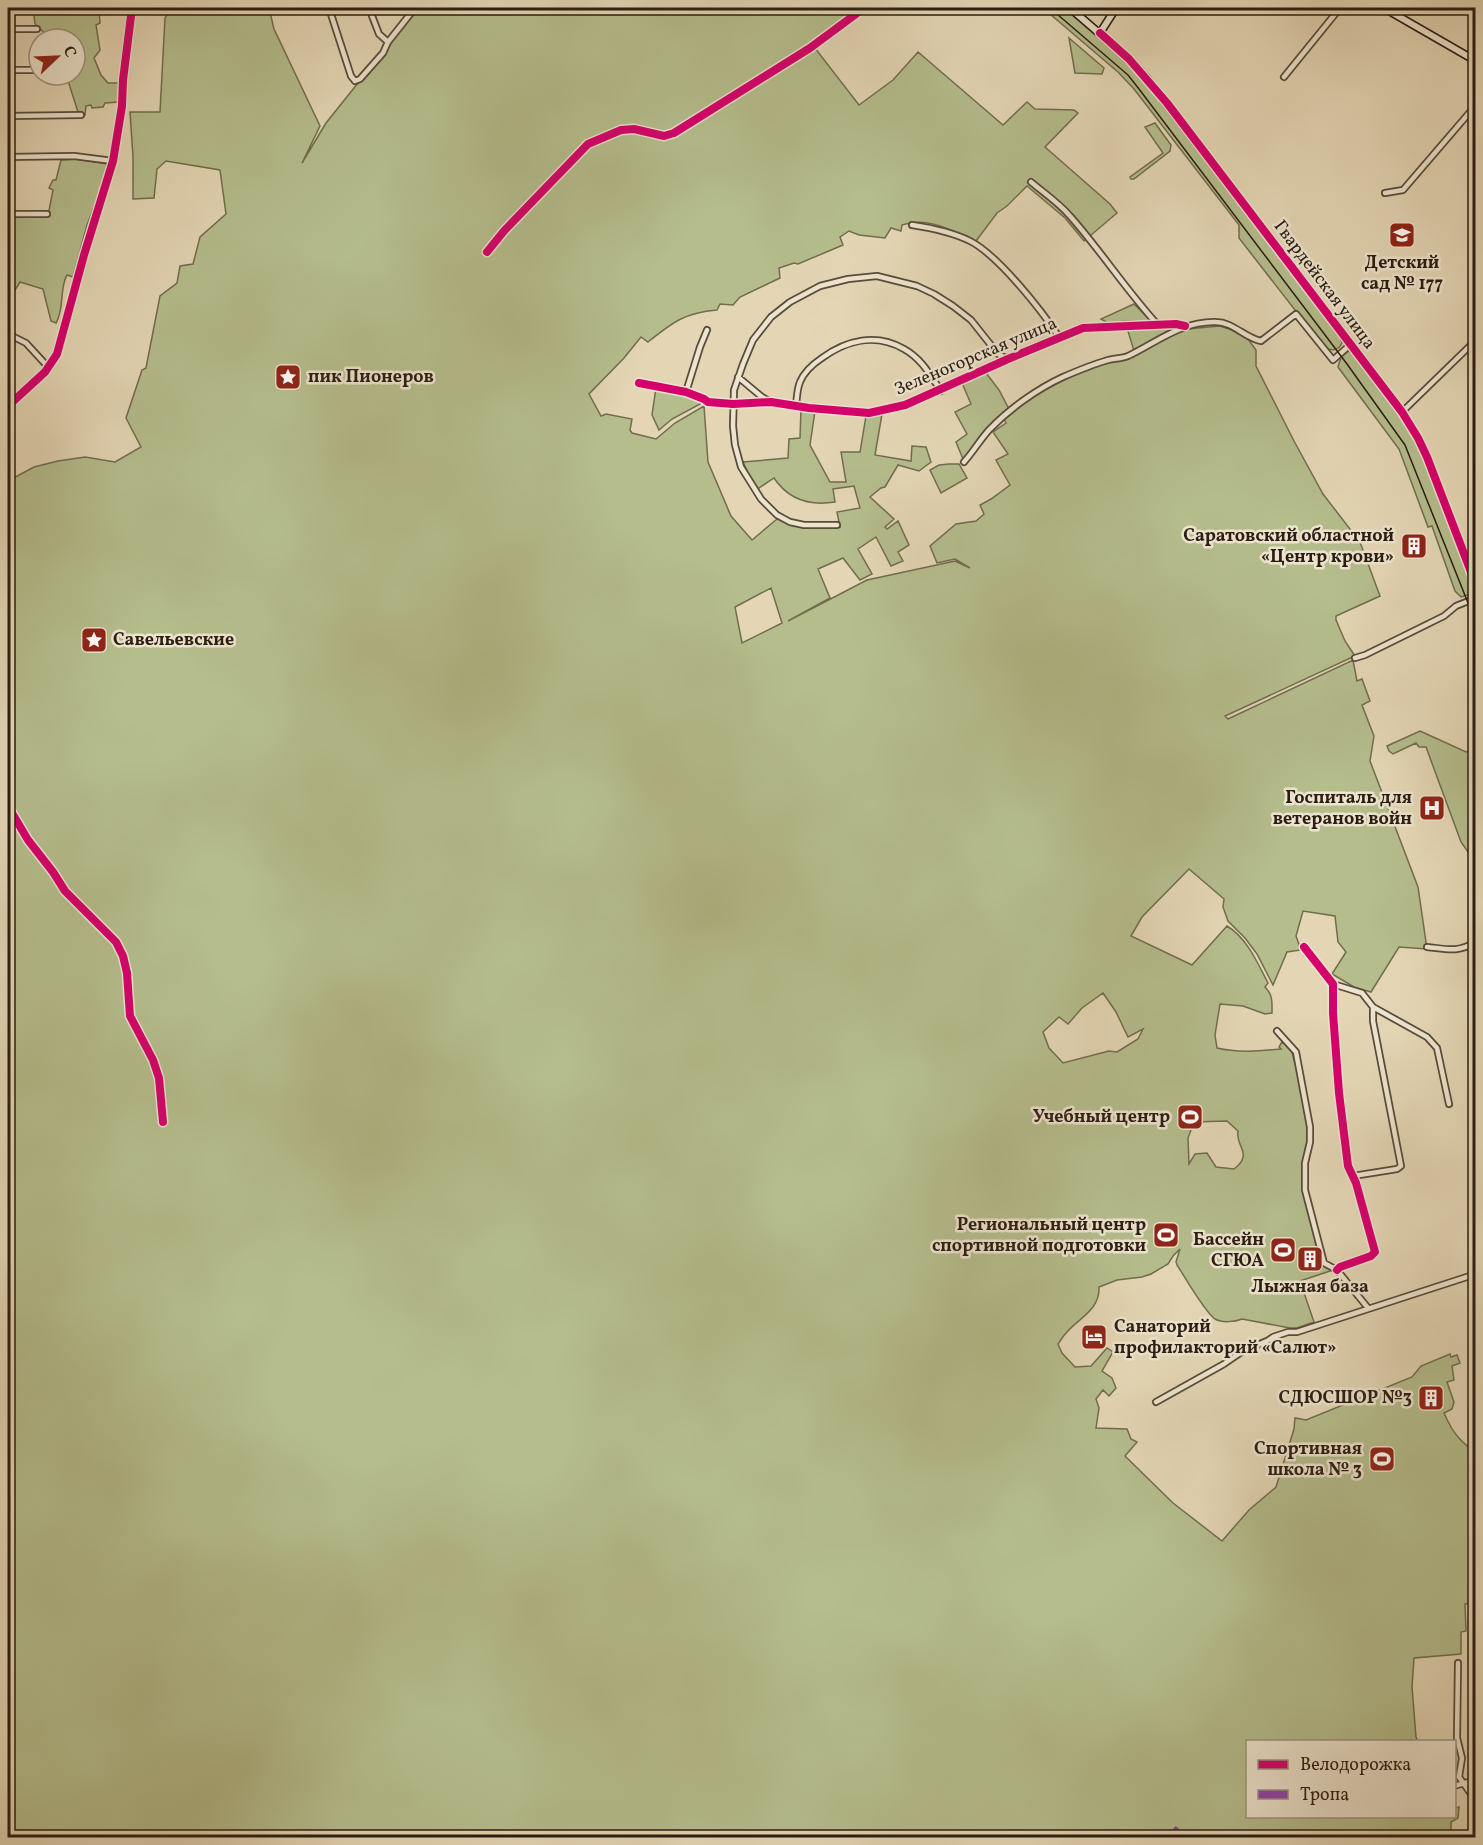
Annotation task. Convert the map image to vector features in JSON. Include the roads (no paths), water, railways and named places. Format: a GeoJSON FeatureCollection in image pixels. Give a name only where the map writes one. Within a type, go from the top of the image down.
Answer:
{"type":"FeatureCollection","features":[{"type":"Feature","properties":{"kind":"street"},"geometry":{"type":"LineString","coordinates":[[8,406],[49,368],[57,354],[113,161],[122,106],[132,8]]}},
{"type":"Feature","properties":{"kind":"street"},"geometry":{"type":"LineString","coordinates":[[329,8],[351,76],[356,81],[383,53],[388,42],[413,10]]}},
{"type":"Feature","properties":{"kind":"street"},"geometry":{"type":"LineString","coordinates":[[369,8],[379,34],[388,42]]}},
{"type":"Feature","properties":{"kind":"street"},"geometry":{"type":"LineString","coordinates":[[487,252],[504,231],[588,144],[621,130],[634,129],[664,136],[674,133],[810,48],[864,8]]}},
{"type":"Feature","properties":{"kind":"street","name":"Гвардейская улица"},"geometry":{"type":"LineString","coordinates":[[1070,8],[1129,59],[1160,94],[1402,412],[1427,457],[1476,585]]}},
{"type":"Feature","properties":{"kind":"street"},"geometry":{"type":"LineString","coordinates":[[1100,33],[1116,8]]}},
{"type":"Feature","properties":{"kind":"street"},"geometry":{"type":"LineString","coordinates":[[1284,77],[1340,8]]}},
{"type":"Feature","properties":{"kind":"street"},"geometry":{"type":"LineString","coordinates":[[1384,8],[1476,61]]}},
{"type":"Feature","properties":{"kind":"street"},"geometry":{"type":"LineString","coordinates":[[405,9],[413,10]]}},
{"type":"Feature","properties":{"kind":"street"},"geometry":{"type":"LineString","coordinates":[[8,29],[27,29]]}},
{"type":"Feature","properties":{"kind":"street"},"geometry":{"type":"LineString","coordinates":[[8,70],[27,70]]}},
{"type":"Feature","properties":{"kind":"street"},"geometry":{"type":"LineString","coordinates":[[1385,193],[1403,190],[1476,105]]}},
{"type":"Feature","properties":{"kind":"street"},"geometry":{"type":"LineString","coordinates":[[8,116],[81,115]]}},
{"type":"Feature","properties":{"kind":"street"},"geometry":{"type":"LineString","coordinates":[[8,157],[74,156],[113,161]]}},
{"type":"Feature","properties":{"kind":"street"},"geometry":{"type":"LineString","coordinates":[[1031,182],[1068,214],[1137,302],[1158,325]]}},
{"type":"Feature","properties":{"kind":"street"},"geometry":{"type":"LineString","coordinates":[[8,214],[47,214]]}},
{"type":"Feature","properties":{"kind":"street"},"geometry":{"type":"LineString","coordinates":[[912,225],[953,234],[972,242],[990,255],[1020,287],[1059,337]]}},
{"type":"Feature","properties":{"kind":"street"},"geometry":{"type":"LineString","coordinates":[[837,525],[804,525],[790,522],[777,515],[760,499],[741,467],[735,445],[734,390],[738,377],[753,340],[780,309],[820,286],[848,279],[877,276],[917,286],[953,306],[971,320],[998,354],[1008,360]]}},
{"type":"Feature","properties":{"kind":"street"},"geometry":{"type":"LineString","coordinates":[[964,462],[990,430],[1022,402],[1042,389],[1079,370],[1107,360],[1125,357],[1185,326],[1218,322],[1239,330],[1252,339],[1261,341],[1296,314],[1333,360],[1350,345]]}},
{"type":"Feature","properties":{"kind":"street","name":"Зеленогорская улица"},"geometry":{"type":"LineString","coordinates":[[639,383],[686,392],[708,402],[734,404],[771,402],[869,413],[905,405],[1083,328],[1176,324],[1185,326]]}},
{"type":"Feature","properties":{"kind":"street"},"geometry":{"type":"LineString","coordinates":[[686,392],[707,330]]}},
{"type":"Feature","properties":{"kind":"street"},"geometry":{"type":"LineString","coordinates":[[8,334],[26,343],[49,368]]}},
{"type":"Feature","properties":{"kind":"street"},"geometry":{"type":"LineString","coordinates":[[796,405],[800,381],[816,363],[839,347],[867,339],[884,341],[903,348],[927,369],[940,391]]}},
{"type":"Feature","properties":{"kind":"street"},"geometry":{"type":"LineString","coordinates":[[1402,412],[1474,343]]}},
{"type":"Feature","properties":{"kind":"street"},"geometry":{"type":"LineString","coordinates":[[738,377],[762,398],[771,402]]}},
{"type":"Feature","properties":{"kind":"street"},"geometry":{"type":"LineString","coordinates":[[1355,658],[1444,616],[1461,604],[1476,598]]}},
{"type":"Feature","properties":{"kind":"street"},"geometry":{"type":"LineString","coordinates":[[8,808],[65,891],[116,942],[123,956],[127,973],[130,1016],[153,1060],[159,1078],[162,1122]]}},
{"type":"Feature","properties":{"kind":"street"},"geometry":{"type":"LineString","coordinates":[[1427,947],[1459,950],[1476,942]]}},
{"type":"Feature","properties":{"kind":"street"},"geometry":{"type":"LineString","coordinates":[[1304,947],[1333,984],[1362,993],[1373,1007],[1427,1037],[1437,1048],[1449,1104]]}},
{"type":"Feature","properties":{"kind":"street"},"geometry":{"type":"LineString","coordinates":[[1333,984],[1333,1013],[1348,1166],[1375,1252],[1371,1256],[1337,1269]]}},
{"type":"Feature","properties":{"kind":"street"},"geometry":{"type":"LineString","coordinates":[[1353,1176],[1397,1169],[1401,1166],[1373,1021],[1373,1007]]}},
{"type":"Feature","properties":{"kind":"street"},"geometry":{"type":"LineString","coordinates":[[1277,1031],[1296,1052],[1310,1127],[1310,1142],[1305,1163],[1305,1190],[1324,1263],[1337,1269],[1368,1308]]}},
{"type":"Feature","properties":{"kind":"street"},"geometry":{"type":"LineString","coordinates":[[1156,1402],[1224,1364],[1236,1354],[1273,1337],[1288,1332],[1297,1332],[1476,1274]]}},
{"type":"Feature","properties":{"kind":"street"},"geometry":{"type":"LineString","coordinates":[[1458,1663],[1456,1738],[1462,1758],[1459,1777],[1462,1784],[1476,1797]]}},
{"type":"Feature","properties":{"kind":"street"},"geometry":{"type":"LineString","coordinates":[[1456,1786],[1476,1780]]}},
{"type":"Feature","properties":{"kind":"tram line"},"geometry":{"type":"LineString","coordinates":[[1050,8],[1128,75],[1347,364],[1405,445],[1476,623]]}},
{"type":"Feature","properties":{"kind":"railway"},"geometry":{"type":"LineString","coordinates":[[1463,8],[1476,14]]}},
{"type":"Feature","properties":{"kind":"place","name":"Детский сад № 177"},"geometry":{"type":"Point","coordinates":[1402,235]}},
{"type":"Feature","properties":{"kind":"place","name":"пик Пионеров"},"geometry":{"type":"Point","coordinates":[288,377]}},
{"type":"Feature","properties":{"kind":"place","name":"Саратовский областной «Центр крови»"},"geometry":{"type":"Point","coordinates":[1414,546]}},
{"type":"Feature","properties":{"kind":"place","name":"Савельевские"},"geometry":{"type":"Point","coordinates":[94,640]}},
{"type":"Feature","properties":{"kind":"place","name":"Госпиталь для ветеранов войн"},"geometry":{"type":"Point","coordinates":[1432,808]}},
{"type":"Feature","properties":{"kind":"place","name":"Учебный центр"},"geometry":{"type":"Point","coordinates":[1190,1117]}},
{"type":"Feature","properties":{"kind":"place","name":"Региональный центр спортивной подготовки"},"geometry":{"type":"Point","coordinates":[1166,1235]}},
{"type":"Feature","properties":{"kind":"place","name":"Бассейн СГЮА"},"geometry":{"type":"Point","coordinates":[1283,1250]}},
{"type":"Feature","properties":{"kind":"place","name":"Лыжная база"},"geometry":{"type":"Point","coordinates":[1310,1259]}},
{"type":"Feature","properties":{"kind":"place","name":"Санаторий профилакторий «Салют»"},"geometry":{"type":"Point","coordinates":[1094,1337]}},
{"type":"Feature","properties":{"kind":"place","name":"СДЮСШОР №3"},"geometry":{"type":"Point","coordinates":[1431,1398]}},
{"type":"Feature","properties":{"kind":"place","name":"Спортивная школа № 3"},"geometry":{"type":"Point","coordinates":[1382,1459]}}]}
